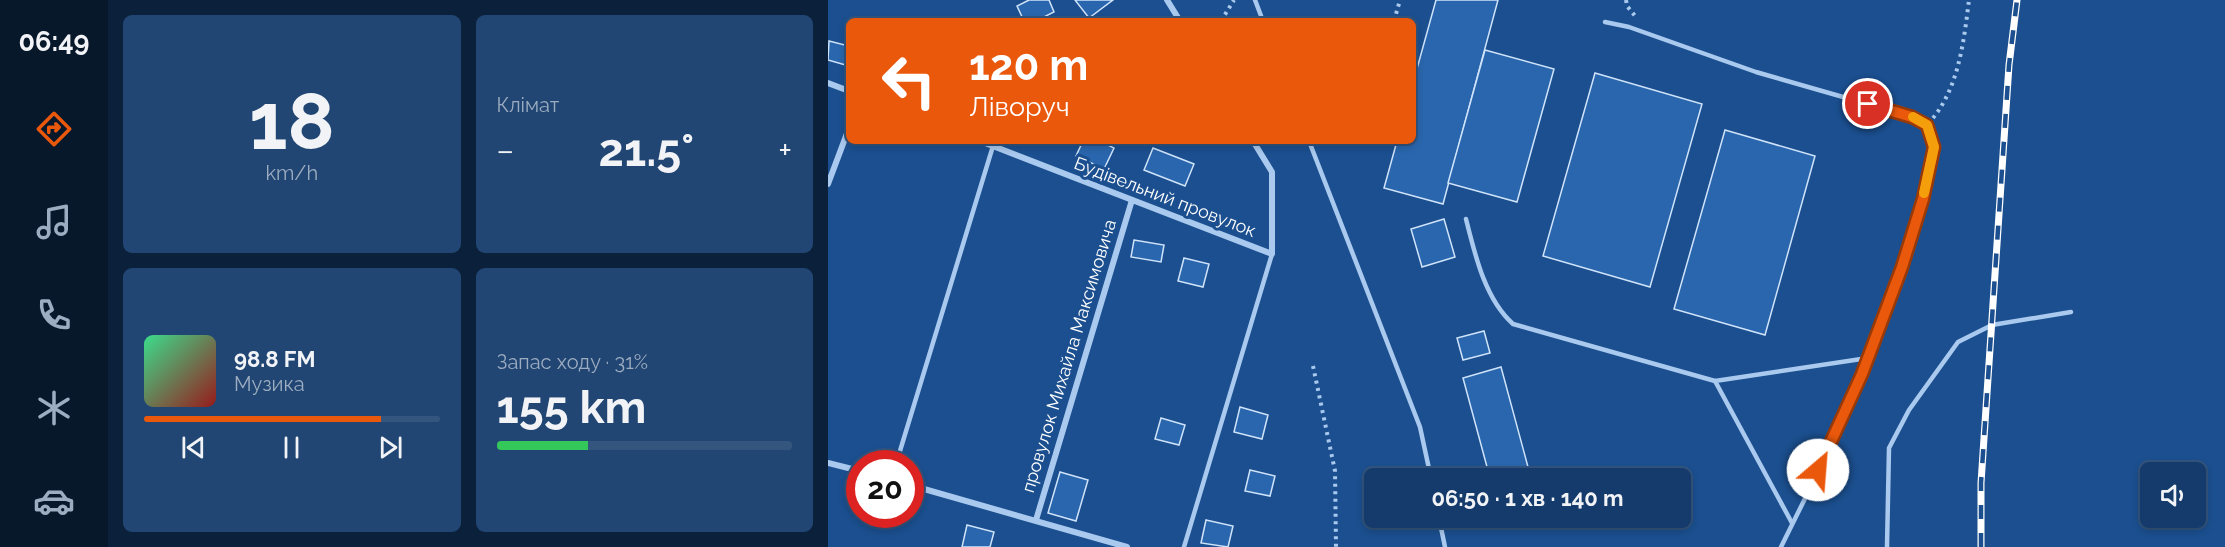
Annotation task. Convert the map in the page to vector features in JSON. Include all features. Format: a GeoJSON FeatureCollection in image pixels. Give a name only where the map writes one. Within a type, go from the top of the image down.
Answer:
{"type":"FeatureCollection","features":[{"type":"Feature","properties":{"kind":"street"},"geometry":{"type":"LineString","coordinates":[[1167,0],[1178,18]]}},
{"type":"Feature","properties":{"kind":"street"},"geometry":{"type":"LineString","coordinates":[[828,83],[846,90]]}},
{"type":"Feature","properties":{"kind":"street"},"geometry":{"type":"LineString","coordinates":[[828,184],[846,136]]}},
{"type":"Feature","properties":{"kind":"street","name":"Будівельний провулок"},"geometry":{"type":"LineString","coordinates":[[988,144],[1272,254]]}},
{"type":"Feature","properties":{"kind":"street"},"geometry":{"type":"LineString","coordinates":[[1255,144],[1272,172],[1272,254]]}},
{"type":"Feature","properties":{"kind":"street","name":"провулок Михайла Максимовича"},"geometry":{"type":"LineString","coordinates":[[1036,520],[1132,200]]}},
{"type":"Feature","properties":{"kind":"street"},"geometry":{"type":"LineString","coordinates":[[828,463],[846,468]]}},
{"type":"Feature","properties":{"kind":"street"},"geometry":{"type":"LineString","coordinates":[[924,489],[1127,547]]}},
{"type":"Feature","properties":{"kind":"lane"},"geometry":{"type":"LineString","coordinates":[[1255,0],[1262,18]]}},
{"type":"Feature","properties":{"kind":"lane"},"geometry":{"type":"LineString","coordinates":[[1605,22],[1629,27],[1756,72],[1912,117],[1927,125],[1934,147],[1923,199],[1902,267],[1836,436],[1781,547]]}},
{"type":"Feature","properties":{"kind":"lane"},"geometry":{"type":"LineString","coordinates":[[1311,144],[1420,428],[1429,468]]}},
{"type":"Feature","properties":{"kind":"lane"},"geometry":{"type":"LineString","coordinates":[[901,450],[993,146]]}},
{"type":"Feature","properties":{"kind":"lane"},"geometry":{"type":"LineString","coordinates":[[1466,219],[1476,255],[1498,311],[1513,324],[1715,381],[1868,358]]}},
{"type":"Feature","properties":{"kind":"lane"},"geometry":{"type":"LineString","coordinates":[[1185,547],[1272,254]]}},
{"type":"Feature","properties":{"kind":"lane"},"geometry":{"type":"LineString","coordinates":[[1887,547],[1889,448],[1909,410],[1959,342],[1992,325],[2071,312]]}},
{"type":"Feature","properties":{"kind":"lane"},"geometry":{"type":"LineString","coordinates":[[1715,381],[1792,523]]}},
{"type":"Feature","properties":{"kind":"lane"},"geometry":{"type":"LineString","coordinates":[[1441,528],[1445,547]]}},
{"type":"Feature","properties":{"kind":"path"},"geometry":{"type":"LineString","coordinates":[[1223,18],[1234,0]]}},
{"type":"Feature","properties":{"kind":"path"},"geometry":{"type":"LineString","coordinates":[[1395,18],[1400,0]]}},
{"type":"Feature","properties":{"kind":"path"},"geometry":{"type":"LineString","coordinates":[[1927,125],[1946,101],[1965,38],[1969,0]]}},
{"type":"Feature","properties":{"kind":"path"},"geometry":{"type":"LineString","coordinates":[[1313,366],[1335,471],[1336,547]]}},
{"type":"Feature","properties":{"kind":"building"},"geometry":{"type":"Polygon","coordinates":[[[1029,0],[1049,0],[1054,12],[1042,18],[1023,18],[1017,6],[1029,0]]]}},
{"type":"Feature","properties":{"kind":"building"},"geometry":{"type":"Polygon","coordinates":[[[1075,0],[1113,0],[1089,18],[1075,0]]]}},
{"type":"Feature","properties":{"kind":"building"},"geometry":{"type":"Polygon","coordinates":[[[1436,0],[1498,0],[1443,204],[1384,188],[1396,144],[1416,144],[1416,72],[1436,0]]]}},
{"type":"Feature","properties":{"kind":"building"},"geometry":{"type":"Polygon","coordinates":[[[829,41],[846,45],[846,65],[828,60],[829,41]]]}},
{"type":"Feature","properties":{"kind":"building"},"geometry":{"type":"Polygon","coordinates":[[[1485,50],[1554,69],[1517,202],[1448,183],[1485,50]]]}},
{"type":"Feature","properties":{"kind":"building"},"geometry":{"type":"Polygon","coordinates":[[[1595,73],[1702,104],[1650,287],[1543,256],[1595,73]]]}},
{"type":"Feature","properties":{"kind":"building"},"geometry":{"type":"Polygon","coordinates":[[[1725,130],[1815,156],[1765,335],[1674,309],[1725,130]]]}},
{"type":"Feature","properties":{"kind":"building"},"geometry":{"type":"Polygon","coordinates":[[[1082,144],[1106,144],[1114,148],[1104,169],[1076,156],[1082,144]]]}},
{"type":"Feature","properties":{"kind":"building"},"geometry":{"type":"Polygon","coordinates":[[[1153,148],[1194,164],[1185,186],[1144,170],[1153,148]]]}},
{"type":"Feature","properties":{"kind":"building"},"geometry":{"type":"Polygon","coordinates":[[[1444,219],[1455,257],[1422,267],[1411,229],[1444,219]]]}},
{"type":"Feature","properties":{"kind":"building"},"geometry":{"type":"Polygon","coordinates":[[[1134,240],[1164,245],[1161,262],[1131,257],[1134,240]]]}},
{"type":"Feature","properties":{"kind":"building"},"geometry":{"type":"Polygon","coordinates":[[[1184,258],[1209,264],[1203,287],[1178,281],[1184,258]]]}},
{"type":"Feature","properties":{"kind":"building"},"geometry":{"type":"Polygon","coordinates":[[[1484,331],[1490,353],[1463,360],[1457,338],[1484,331]]]}},
{"type":"Feature","properties":{"kind":"building"},"geometry":{"type":"Polygon","coordinates":[[[1501,367],[1528,468],[1487,468],[1463,378],[1501,367]]]}},
{"type":"Feature","properties":{"kind":"building"},"geometry":{"type":"Polygon","coordinates":[[[1240,407],[1268,415],[1262,439],[1234,432],[1240,407]]]}},
{"type":"Feature","properties":{"kind":"building"},"geometry":{"type":"Polygon","coordinates":[[[1161,418],[1185,425],[1179,445],[1155,439],[1161,418]]]}},
{"type":"Feature","properties":{"kind":"building"},"geometry":{"type":"Polygon","coordinates":[[[1250,470],[1275,476],[1270,496],[1245,491],[1250,470]]]}},
{"type":"Feature","properties":{"kind":"building"},"geometry":{"type":"Polygon","coordinates":[[[1060,472],[1088,480],[1076,521],[1048,513],[1060,472]]]}},
{"type":"Feature","properties":{"kind":"building"},"geometry":{"type":"Polygon","coordinates":[[[1206,520],[1233,526],[1228,547],[1201,543],[1206,520]]]}},
{"type":"Feature","properties":{"kind":"building"},"geometry":{"type":"Polygon","coordinates":[[[967,525],[994,532],[990,547],[962,547],[967,525]]]}},
{"type":"Feature","properties":{"kind":"railway"},"geometry":{"type":"LineString","coordinates":[[1981,547],[1981,483],[2009,65],[2017,0]]}},
{"type":"Feature","properties":{"kind":"slow traffic"},"geometry":{"type":"LineString","coordinates":[[1913,117],[1927,125],[1934,147],[1924,193]]}},
{"type":"Feature","properties":{"kind":"route"},"geometry":{"type":"LineString","coordinates":[[1818,470],[1836,436],[1862,374],[1902,267],[1923,199],[1934,147],[1927,125],[1912,117],[1868,104]]}}]}
